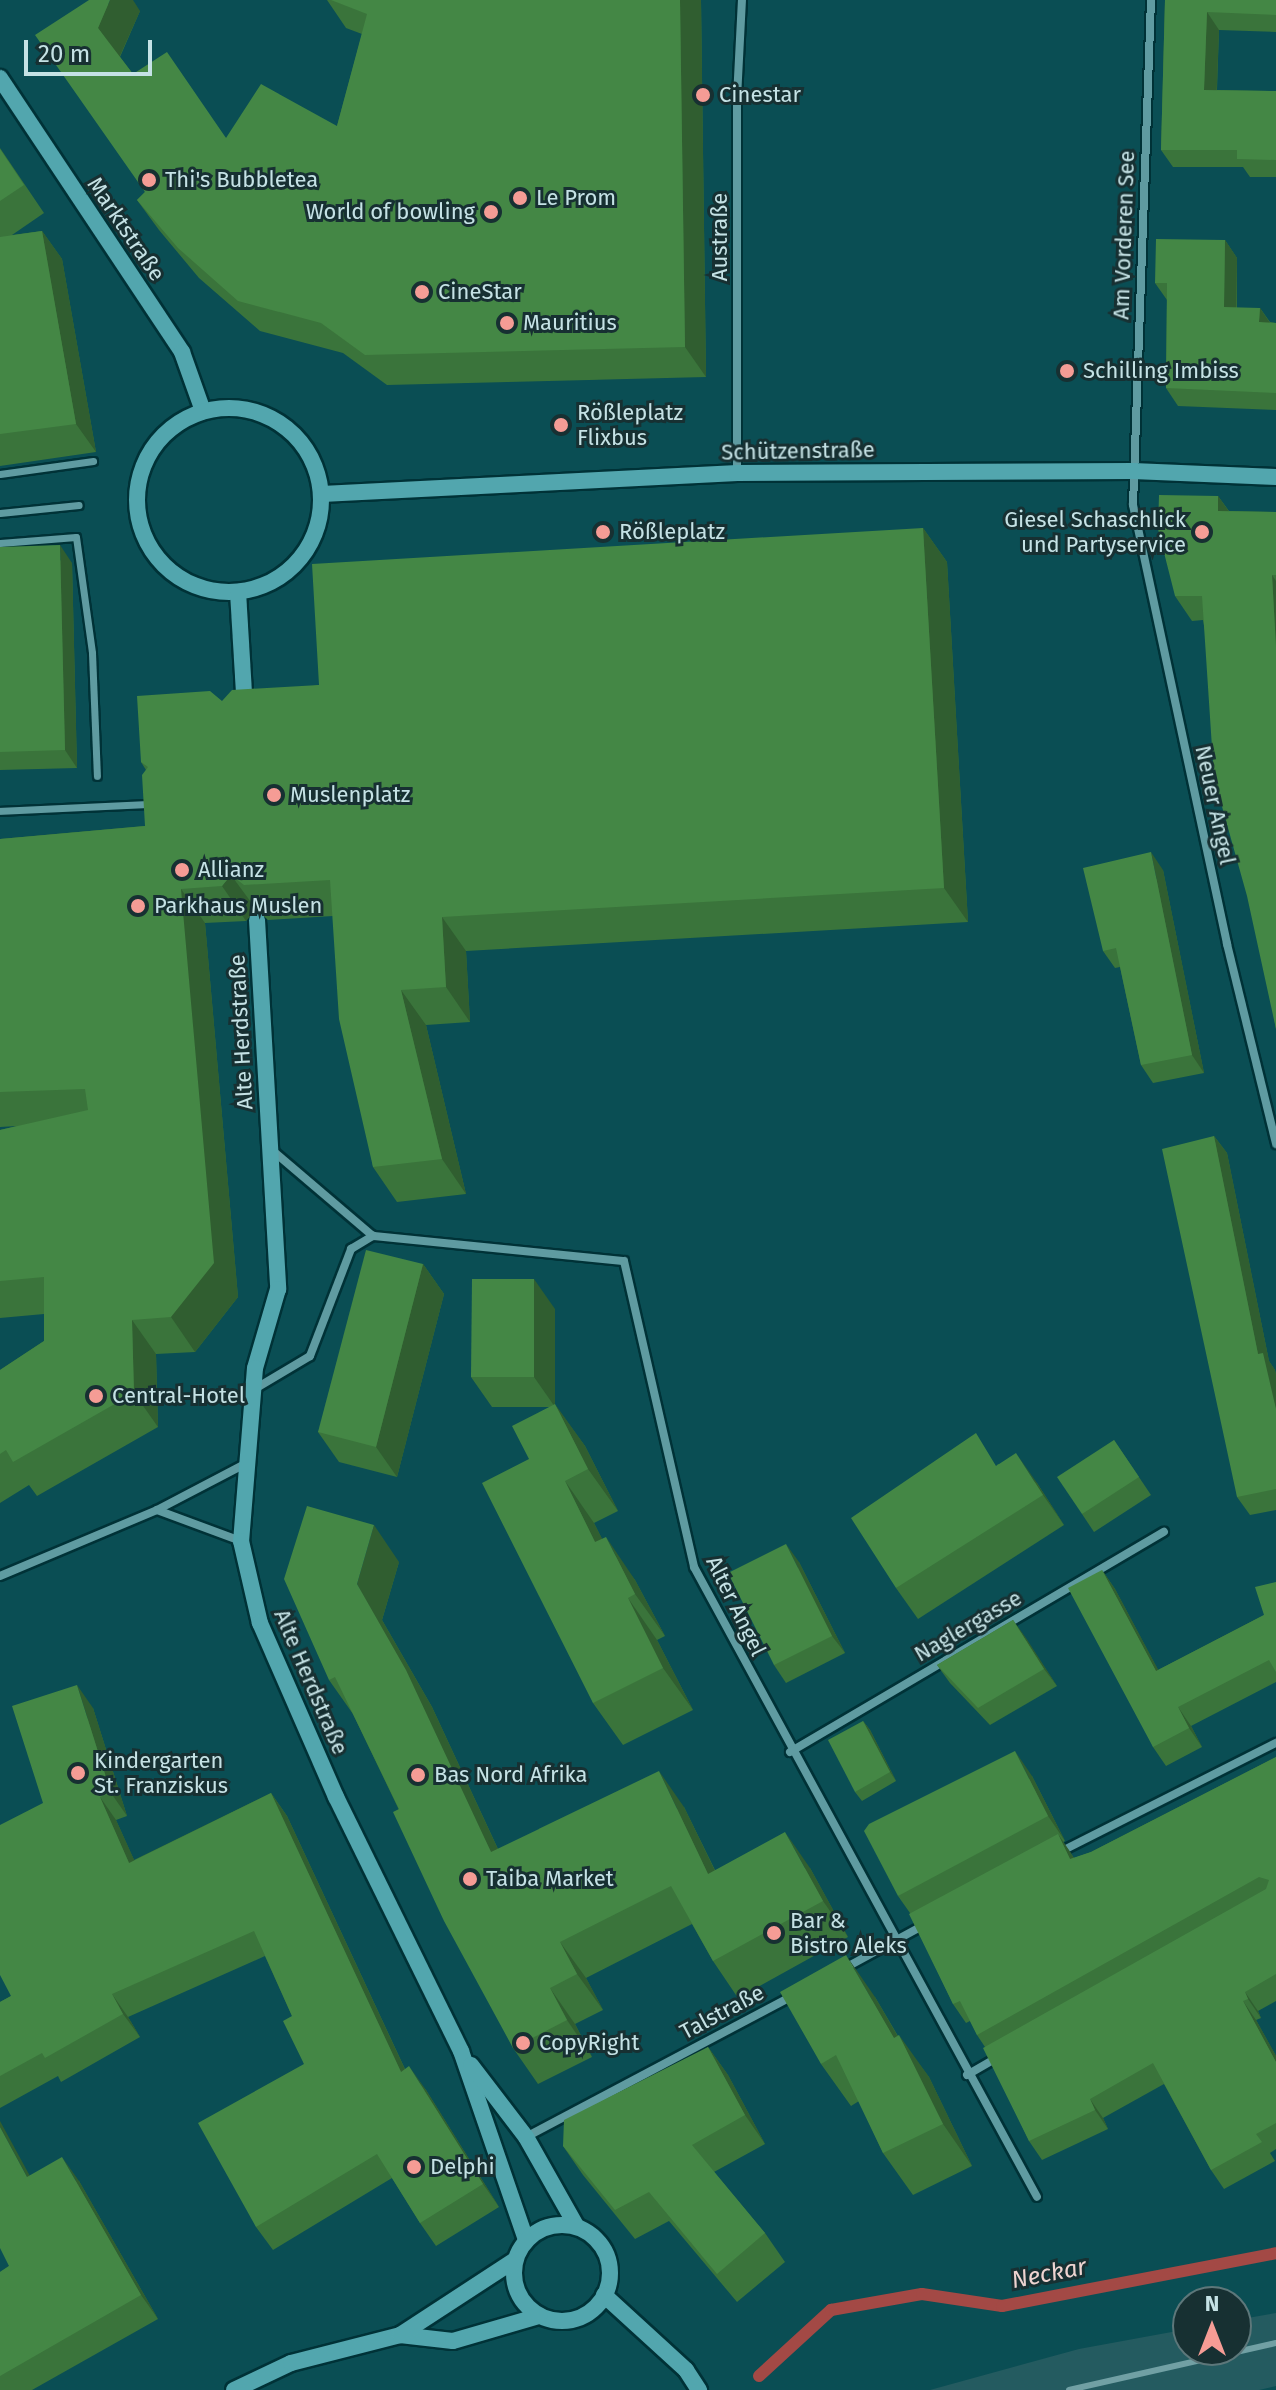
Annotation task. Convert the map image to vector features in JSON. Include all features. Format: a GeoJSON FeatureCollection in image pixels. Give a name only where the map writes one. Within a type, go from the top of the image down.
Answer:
{"type":"FeatureCollection","features":[{"type":"Feature","properties":{"kind":"main road","name":"Marktstraße"},"geometry":{"type":"LineString","coordinates":[[0,78],[182,352],[203,411]]}},
{"type":"Feature","properties":{"kind":"main road"},"geometry":{"type":"LineString","coordinates":[[236,407],[268,416],[295,435],[314,462],[322,494],[313,536],[290,570],[265,585],[238,592],[204,589],[173,574],[150,549],[137,517],[137,483],[149,451],[172,426],[203,411],[236,407]]}},
{"type":"Feature","properties":{"kind":"main road","name":"Schützenstraße"},"geometry":{"type":"LineString","coordinates":[[322,494],[737,473],[1133,471],[1276,477]]}},
{"type":"Feature","properties":{"kind":"main road"},"geometry":{"type":"LineString","coordinates":[[238,592],[245,725]]}},
{"type":"Feature","properties":{"kind":"main road","name":"Alte Herdstraße"},"geometry":{"type":"LineString","coordinates":[[257,920],[278,1289],[253,1390],[241,1541],[266,1637],[336,1797],[461,2051],[526,2240]]}},
{"type":"Feature","properties":{"kind":"main road","name":"Alte Herdstraße"},"geometry":{"type":"LineString","coordinates":[[461,2051],[526,2137],[577,2227],[606,2252],[610,2274],[604,2295]]}},
{"type":"Feature","properties":{"kind":"main road"},"geometry":{"type":"LineString","coordinates":[[234,2390],[291,2363],[400,2335],[515,2260],[526,2240],[547,2227],[577,2227]]}},
{"type":"Feature","properties":{"kind":"main road"},"geometry":{"type":"LineString","coordinates":[[515,2260],[515,2287],[539,2316]]}},
{"type":"Feature","properties":{"kind":"main road"},"geometry":{"type":"LineString","coordinates":[[400,2335],[453,2341],[539,2316],[573,2320],[604,2295],[686,2370],[699,2390]]}},
{"type":"Feature","properties":{"kind":"street","name":"Austraße"},"geometry":{"type":"LineString","coordinates":[[737,473],[737,98],[742,0]]}},
{"type":"Feature","properties":{"kind":"street","name":"Am Vorderen See"},"geometry":{"type":"LineString","coordinates":[[1133,471],[1151,0]]}},
{"type":"Feature","properties":{"kind":"street"},"geometry":{"type":"LineString","coordinates":[[0,474],[93,461]]}},
{"type":"Feature","properties":{"kind":"street","name":"Neuer Angel"},"geometry":{"type":"LineString","coordinates":[[1133,471],[1133,505],[1193,788],[1276,1144]]}},
{"type":"Feature","properties":{"kind":"street"},"geometry":{"type":"LineString","coordinates":[[0,513],[79,505]]}},
{"type":"Feature","properties":{"kind":"street"},"geometry":{"type":"LineString","coordinates":[[0,543],[76,537],[92,653],[97,776]]}},
{"type":"Feature","properties":{"kind":"street"},"geometry":{"type":"LineString","coordinates":[[0,811],[166,803]]}},
{"type":"Feature","properties":{"kind":"street"},"geometry":{"type":"LineString","coordinates":[[253,1390],[310,1356],[351,1249],[373,1236],[270,1148]]}},
{"type":"Feature","properties":{"kind":"street","name":"Alter Angel"},"geometry":{"type":"LineString","coordinates":[[373,1236],[624,1261],[694,1567],[790,1752],[900,1938],[967,2075],[1037,2197]]}},
{"type":"Feature","properties":{"kind":"street"},"geometry":{"type":"LineString","coordinates":[[0,1576],[157,1510],[245,1464]]}},
{"type":"Feature","properties":{"kind":"street"},"geometry":{"type":"LineString","coordinates":[[157,1510],[241,1541]]}},
{"type":"Feature","properties":{"kind":"street","name":"Naglergasse"},"geometry":{"type":"LineString","coordinates":[[790,1752],[1164,1532]]}},
{"type":"Feature","properties":{"kind":"street"},"geometry":{"type":"LineString","coordinates":[[1050,1857],[1276,1743]]}},
{"type":"Feature","properties":{"kind":"street"},"geometry":{"type":"LineString","coordinates":[[831,1975],[941,1916]]}},
{"type":"Feature","properties":{"kind":"street","name":"Talstraße"},"geometry":{"type":"LineString","coordinates":[[526,2137],[803,1990]]}},
{"type":"Feature","properties":{"kind":"street"},"geometry":{"type":"LineString","coordinates":[[967,2075],[1007,2052]]}},
{"type":"Feature","properties":{"kind":"shaded area"},"geometry":{"type":"Polygon","coordinates":[[[1276,2313],[1276,2386],[1259,2390],[930,2390],[1079,2349],[1172,2332],[1172,2366],[1252,2366],[1252,2317],[1276,2313]]]}},
{"type":"Feature","properties":{"kind":"building","name":"Le Prom"},"geometry":{"type":"Polygon","coordinates":[[[89,0],[110,0],[98,28],[133,74],[167,52],[226,138],[261,84],[337,126],[367,14],[331,0],[680,0],[685,347],[365,355],[321,323],[238,301],[178,248],[137,200],[145,192],[35,35],[89,0]]]}},
{"type":"Feature","properties":{"kind":"building"},"geometry":{"type":"Polygon","coordinates":[[[1165,0],[1276,0],[1276,15],[1207,12],[1204,90],[1276,91],[1276,160],[1237,159],[1237,150],[1161,150],[1165,0]]]}},
{"type":"Feature","properties":{"kind":"building"},"geometry":{"type":"Polygon","coordinates":[[[0,149],[24,185],[0,201],[0,149]]]}},
{"type":"Feature","properties":{"kind":"building"},"geometry":{"type":"Polygon","coordinates":[[[42,231],[76,424],[0,434],[0,237],[42,231]]]}},
{"type":"Feature","properties":{"kind":"building"},"geometry":{"type":"Polygon","coordinates":[[[1156,239],[1225,240],[1224,307],[1260,308],[1259,322],[1276,323],[1276,393],[1166,388],[1167,283],[1155,283],[1156,239]]]}},
{"type":"Feature","properties":{"kind":"building"},"geometry":{"type":"Polygon","coordinates":[[[1159,495],[1218,496],[1218,511],[1276,512],[1276,575],[1272,575],[1276,647],[1276,1029],[1247,896],[1214,778],[1202,596],[1175,596],[1158,529],[1159,495]]]}},
{"type":"Feature","properties":{"kind":"building"},"geometry":{"type":"Polygon","coordinates":[[[923,528],[944,888],[442,917],[446,987],[401,990],[442,1159],[373,1167],[339,1019],[330,880],[244,885],[231,875],[222,886],[181,889],[214,1263],[171,1317],[132,1320],[134,1393],[13,1462],[6,1450],[0,1454],[0,1370],[44,1341],[44,1277],[0,1281],[0,1130],[88,1110],[85,1089],[0,1092],[0,839],[145,826],[142,775],[148,767],[141,762],[137,696],[210,691],[222,701],[232,690],[319,685],[312,564],[923,528]]]}},
{"type":"Feature","properties":{"kind":"building"},"geometry":{"type":"Polygon","coordinates":[[[60,545],[65,750],[0,752],[0,547],[60,545]]]}},
{"type":"Feature","properties":{"kind":"building"},"geometry":{"type":"Polygon","coordinates":[[[1151,852],[1192,1055],[1141,1065],[1116,948],[1103,951],[1083,868],[1151,852]]]}},
{"type":"Feature","properties":{"kind":"building"},"geometry":{"type":"Polygon","coordinates":[[[1214,1136],[1258,1354],[1263,1353],[1276,1409],[1276,1489],[1237,1497],[1162,1149],[1214,1136]]]}},
{"type":"Feature","properties":{"kind":"building"},"geometry":{"type":"Polygon","coordinates":[[[366,1250],[423,1264],[376,1447],[318,1432],[366,1250]]]}},
{"type":"Feature","properties":{"kind":"building"},"geometry":{"type":"Polygon","coordinates":[[[472,1279],[534,1279],[534,1377],[471,1377],[472,1279]]]}},
{"type":"Feature","properties":{"kind":"building"},"geometry":{"type":"Polygon","coordinates":[[[555,1404],[588,1469],[565,1481],[595,1542],[606,1537],[635,1594],[628,1598],[663,1668],[593,1703],[482,1483],[529,1459],[512,1426],[555,1404]]]}},
{"type":"Feature","properties":{"kind":"building"},"geometry":{"type":"Polygon","coordinates":[[[976,1433],[996,1466],[1016,1453],[1043,1495],[896,1588],[851,1518],[976,1433]]]}},
{"type":"Feature","properties":{"kind":"building"},"geometry":{"type":"Polygon","coordinates":[[[1114,1440],[1139,1477],[1082,1514],[1057,1477],[1114,1440]]]}},
{"type":"Feature","properties":{"kind":"building"},"geometry":{"type":"Polygon","coordinates":[[[307,1506],[374,1525],[357,1584],[406,1670],[491,1852],[659,1771],[708,1874],[785,1832],[823,1901],[713,1961],[671,1886],[560,1942],[577,1974],[550,1988],[567,2020],[513,2048],[444,1921],[393,1812],[399,1809],[335,1677],[329,1680],[284,1579],[307,1506]]]}},
{"type":"Feature","properties":{"kind":"building"},"geometry":{"type":"Polygon","coordinates":[[[786,1544],[832,1636],[774,1665],[728,1573],[786,1544]]]}},
{"type":"Feature","properties":{"kind":"building"},"geometry":{"type":"Polygon","coordinates":[[[1102,1570],[1156,1671],[1264,1615],[1255,1587],[1276,1582],[1276,1672],[1269,1660],[1178,1707],[1189,1728],[1153,1747],[1068,1588],[1102,1570]]]}},
{"type":"Feature","properties":{"kind":"building"},"geometry":{"type":"Polygon","coordinates":[[[1013,1620],[1044,1669],[978,1708],[937,1665],[1013,1620]]]}},
{"type":"Feature","properties":{"kind":"building"},"geometry":{"type":"Polygon","coordinates":[[[77,1685],[111,1793],[100,1797],[129,1863],[271,1793],[401,2072],[409,2066],[483,2184],[420,2223],[377,2154],[256,2227],[198,2123],[304,2064],[283,2021],[292,2016],[254,1931],[112,1994],[123,2014],[45,2058],[42,2053],[0,2076],[0,2002],[11,1996],[0,1975],[0,1825],[43,1803],[12,1706],[77,1685]]]}},
{"type":"Feature","properties":{"kind":"building"},"geometry":{"type":"Polygon","coordinates":[[[863,1721],[890,1772],[855,1792],[828,1740],[863,1721]]]}},
{"type":"Feature","properties":{"kind":"building"},"geometry":{"type":"Polygon","coordinates":[[[1015,1751],[1048,1816],[898,1896],[864,1831],[869,1824],[1015,1751]]]}},
{"type":"Feature","properties":{"kind":"building"},"geometry":{"type":"Polygon","coordinates":[[[1276,1757],[1276,1974],[1245,1992],[1248,1999],[1243,2001],[1276,2062],[1276,2123],[1256,2134],[1262,2142],[1211,2170],[1153,2063],[1090,2099],[1095,2110],[1029,2141],[983,2048],[1266,1889],[1269,1880],[1259,1877],[977,2035],[960,2001],[953,2004],[909,1914],[1058,1834],[1070,1859],[1091,1852],[1276,1757]]]}},
{"type":"Feature","properties":{"kind":"building"},"geometry":{"type":"Polygon","coordinates":[[[846,1955],[894,2038],[899,2035],[943,2124],[883,2153],[836,2055],[821,2064],[780,1992],[846,1955]]]}},
{"type":"Feature","properties":{"kind":"building"},"geometry":{"type":"Polygon","coordinates":[[[708,2047],[745,2115],[692,2145],[765,2233],[717,2274],[649,2192],[615,2210],[563,2146],[564,2120],[708,2047]]]}},
{"type":"Feature","properties":{"kind":"building"},"geometry":{"type":"Polygon","coordinates":[[[0,2127],[27,2177],[62,2157],[141,2295],[0,2376],[0,2272],[9,2266],[0,2248],[0,2127]]]}},
{"type":"Feature","properties":{"kind":"waterway","name":"Neckar"},"geometry":{"type":"LineString","coordinates":[[759,2376],[831,2310],[922,2294],[1002,2306],[1276,2253]]}},
{"type":"Feature","properties":{"kind":"railway"},"geometry":{"type":"LineString","coordinates":[[1069,2390],[1276,2343]]}},
{"type":"Feature","properties":{"kind":"place","name":"Cinestar"},"geometry":{"type":"Point","coordinates":[703,95]}},
{"type":"Feature","properties":{"kind":"place","name":"Thi's Bubbletea"},"geometry":{"type":"Point","coordinates":[149,180]}},
{"type":"Feature","properties":{"kind":"place","name":"Le Prom"},"geometry":{"type":"Point","coordinates":[520,198]}},
{"type":"Feature","properties":{"kind":"place","name":"World of bowling"},"geometry":{"type":"Point","coordinates":[491,212]}},
{"type":"Feature","properties":{"kind":"place","name":"CineStar"},"geometry":{"type":"Point","coordinates":[422,292]}},
{"type":"Feature","properties":{"kind":"place","name":"Mauritius"},"geometry":{"type":"Point","coordinates":[507,323]}},
{"type":"Feature","properties":{"kind":"place","name":"Schilling Imbiss"},"geometry":{"type":"Point","coordinates":[1067,371]}},
{"type":"Feature","properties":{"kind":"place","name":"Rößleplatz Flixbus"},"geometry":{"type":"Point","coordinates":[561,425]}},
{"type":"Feature","properties":{"kind":"place","name":"Rößleplatz"},"geometry":{"type":"Point","coordinates":[603,532]}},
{"type":"Feature","properties":{"kind":"place","name":"Giesel Schaschlick und Partyservice"},"geometry":{"type":"Point","coordinates":[1202,532]}},
{"type":"Feature","properties":{"kind":"place","name":"Muslenplatz"},"geometry":{"type":"Point","coordinates":[274,795]}},
{"type":"Feature","properties":{"kind":"place","name":"Allianz"},"geometry":{"type":"Point","coordinates":[182,870]}},
{"type":"Feature","properties":{"kind":"place","name":"Parkhaus Muslen"},"geometry":{"type":"Point","coordinates":[138,906]}},
{"type":"Feature","properties":{"kind":"place","name":"Central-Hotel"},"geometry":{"type":"Point","coordinates":[96,1396]}},
{"type":"Feature","properties":{"kind":"place","name":"Kindergarten St. Franziskus"},"geometry":{"type":"Point","coordinates":[78,1773]}},
{"type":"Feature","properties":{"kind":"place","name":"Bas Nord Afrika"},"geometry":{"type":"Point","coordinates":[418,1775]}},
{"type":"Feature","properties":{"kind":"place","name":"Taiba Market"},"geometry":{"type":"Point","coordinates":[470,1879]}},
{"type":"Feature","properties":{"kind":"place","name":"Bar & Bistro Aleks"},"geometry":{"type":"Point","coordinates":[774,1933]}},
{"type":"Feature","properties":{"kind":"place","name":"CopyRight"},"geometry":{"type":"Point","coordinates":[523,2043]}},
{"type":"Feature","properties":{"kind":"place","name":"Delphi"},"geometry":{"type":"Point","coordinates":[414,2167]}}]}
